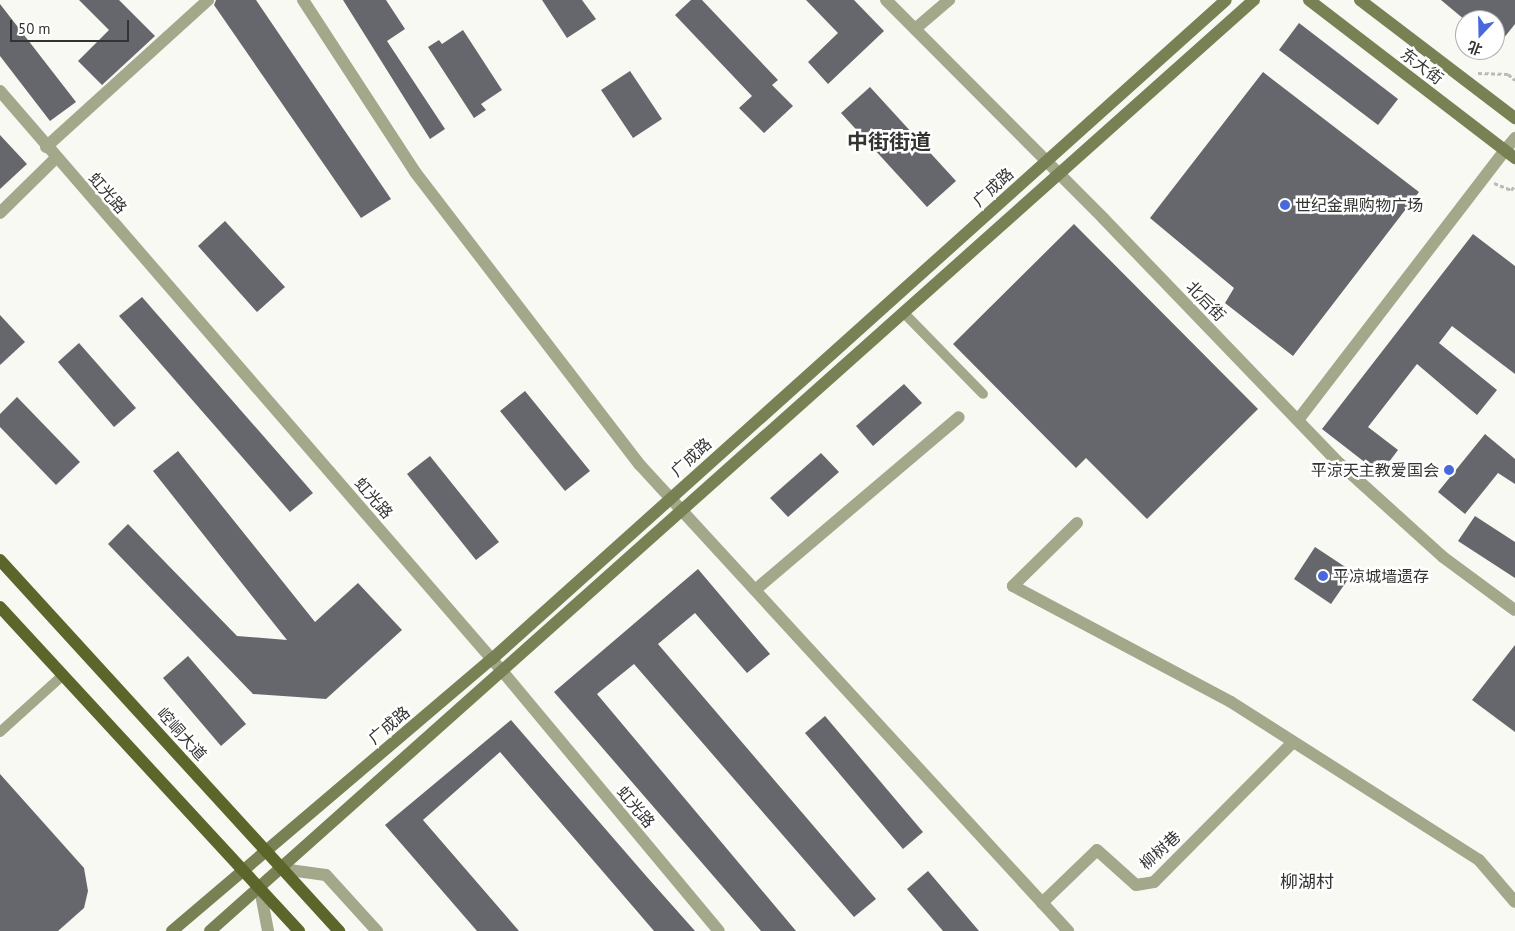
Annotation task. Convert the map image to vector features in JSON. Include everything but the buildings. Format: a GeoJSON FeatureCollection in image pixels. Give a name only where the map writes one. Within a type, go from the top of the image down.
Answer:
{"type":"FeatureCollection","features":[{"type":"Feature","properties":{"kind":"main road","name":"广成路"},"geometry":{"type":"LineString","coordinates":[[172,931],[492,659],[670,497],[1226,0]]}},
{"type":"Feature","properties":{"kind":"main road"},"geometry":{"type":"LineString","coordinates":[[210,931],[260,889],[1254,0]]}},
{"type":"Feature","properties":{"kind":"main road","name":"东大街"},"geometry":{"type":"LineString","coordinates":[[1309,0],[1510,154]]}},
{"type":"Feature","properties":{"kind":"main road","name":"东大街"},"geometry":{"type":"LineString","coordinates":[[1360,0],[1515,118]]}},
{"type":"Feature","properties":{"kind":"main road","name":"崆峒大道"},"geometry":{"type":"LineString","coordinates":[[0,560],[339,931]]}},
{"type":"Feature","properties":{"kind":"main road"},"geometry":{"type":"LineString","coordinates":[[0,607],[299,931]]}},
{"type":"Feature","properties":{"kind":"street"},"geometry":{"type":"LineString","coordinates":[[46,147],[208,0]]}},
{"type":"Feature","properties":{"kind":"street"},"geometry":{"type":"LineString","coordinates":[[303,0],[415,172],[640,465],[1068,931]]}},
{"type":"Feature","properties":{"kind":"street","name":"北后街"},"geometry":{"type":"LineString","coordinates":[[886,0],[1059,174],[1339,463],[1443,557],[1515,610]]}},
{"type":"Feature","properties":{"kind":"street"},"geometry":{"type":"LineString","coordinates":[[915,30],[949,0]]}},
{"type":"Feature","properties":{"kind":"street","name":"虹光路"},"geometry":{"type":"LineString","coordinates":[[0,91],[46,147],[492,659],[719,931]]}},
{"type":"Feature","properties":{"kind":"street"},"geometry":{"type":"LineString","coordinates":[[1298,420],[1510,154],[1515,138]]}},
{"type":"Feature","properties":{"kind":"street"},"geometry":{"type":"LineString","coordinates":[[0,214],[56,158]]}},
{"type":"Feature","properties":{"kind":"street"},"geometry":{"type":"LineString","coordinates":[[755,590],[959,417]]}},
{"type":"Feature","properties":{"kind":"street"},"geometry":{"type":"LineString","coordinates":[[1077,522],[1014,586],[1231,702],[1479,860],[1515,902]]}},
{"type":"Feature","properties":{"kind":"street","name":"柳树巷"},"geometry":{"type":"LineString","coordinates":[[1042,903],[1096,850],[1136,885],[1154,882],[1293,742]]}},
{"type":"Feature","properties":{"kind":"street"},"geometry":{"type":"LineString","coordinates":[[282,869],[326,875],[377,931]]}},
{"type":"Feature","properties":{"kind":"street"},"geometry":{"type":"LineString","coordinates":[[260,889],[268,931]]}},
{"type":"Feature","properties":{"kind":"lane"},"geometry":{"type":"LineString","coordinates":[[904,313],[983,394]]}},
{"type":"Feature","properties":{"kind":"lane"},"geometry":{"type":"LineString","coordinates":[[0,732],[63,675]]}},
{"type":"Feature","properties":{"kind":"path"},"geometry":{"type":"LineString","coordinates":[[1508,74],[1515,80]]}},
{"type":"Feature","properties":{"kind":"path"},"geometry":{"type":"LineString","coordinates":[[1511,190],[1515,186]]}},
{"type":"Feature","properties":{"kind":"place","name":"世纪金鼎购物广场"},"geometry":{"type":"Point","coordinates":[1285,205]}},
{"type":"Feature","properties":{"kind":"place","name":"平涼天主教爱国会"},"geometry":{"type":"Point","coordinates":[1449,470]}},
{"type":"Feature","properties":{"kind":"place","name":"平凉城墙遗存"},"geometry":{"type":"Point","coordinates":[1323,576]}},
{"type":"Feature","properties":{"kind":"district","name":"中街街道"},"geometry":{"type":"Point","coordinates":[889,142]}},
{"type":"Feature","properties":{"kind":"district","name":"柳湖村"},"geometry":{"type":"Point","coordinates":[1307,882]}}]}
